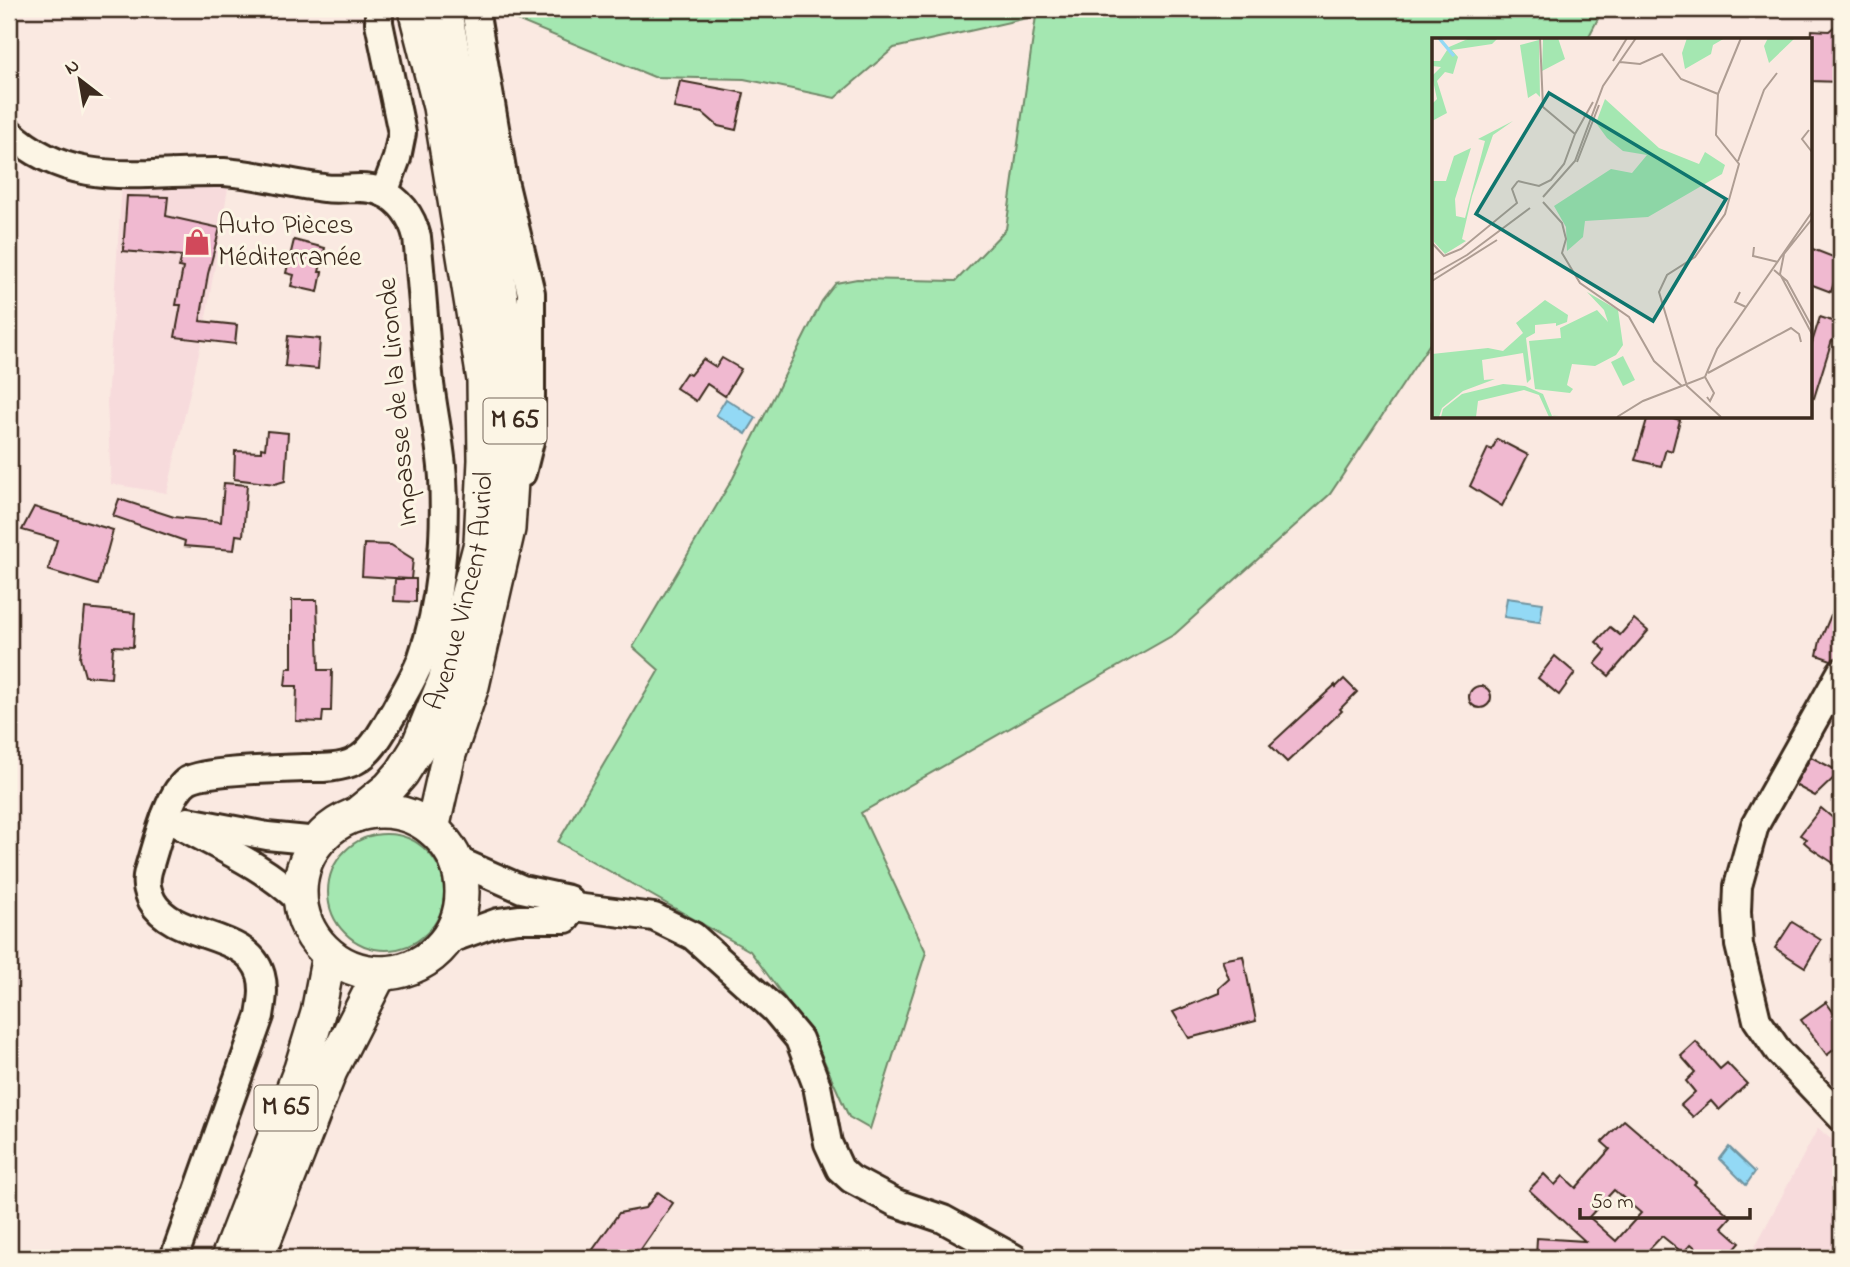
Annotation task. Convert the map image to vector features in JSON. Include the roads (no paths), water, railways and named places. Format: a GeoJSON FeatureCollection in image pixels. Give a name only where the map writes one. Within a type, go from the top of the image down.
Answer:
{"type":"FeatureCollection","features":[{"type":"Feature","properties":{"kind":"main road","name":"Avenue Vincent Auriol"},"geometry":{"type":"LineString","coordinates":[[356,815],[389,788],[402,773],[421,740],[445,681],[481,543],[485,460],[484,380],[440,107],[415,9]]}},
{"type":"Feature","properties":{"kind":"main road","name":"Avenue Vincent Auriol"},"geometry":{"type":"LineString","coordinates":[[432,829],[449,754],[472,686],[508,529],[516,401],[497,272],[444,9]]}},
{"type":"Feature","properties":{"kind":"main road"},"geometry":{"type":"LineString","coordinates":[[383,811],[409,816],[432,829],[456,860],[460,876],[462,893],[457,918],[446,940],[417,964],[399,971],[380,973],[353,968],[329,954],[310,931],[300,901],[301,880],[307,860],[318,841],[341,821],[356,815],[383,811]]}},
{"type":"Feature","properties":{"kind":"main road","name":"M 65"},"geometry":{"type":"LineString","coordinates":[[229,1258],[301,1069],[318,1013],[329,954]]}},
{"type":"Feature","properties":{"kind":"main road","name":"M 65"},"geometry":{"type":"LineString","coordinates":[[257,1258],[330,1070],[380,973]]}},
{"type":"Feature","properties":{"kind":"street"},"geometry":{"type":"LineString","coordinates":[[9,132],[29,148],[47,157],[67,165],[110,175],[224,172],[293,185],[330,189],[369,188],[384,192],[397,158],[402,133],[379,23],[379,9]]}},
{"type":"Feature","properties":{"kind":"street","name":"Avenue Vincent Auriol"},"geometry":{"type":"LineString","coordinates":[[475,9],[504,181],[531,293],[531,437],[508,529]]}},
{"type":"Feature","properties":{"kind":"street","name":"Impasse de la Lironde"},"geometry":{"type":"LineString","coordinates":[[165,817],[177,792],[188,780],[252,771],[337,767],[356,761],[371,748],[381,733],[421,660],[441,579],[443,478],[430,382],[417,237],[413,220],[403,206],[384,192]]}},
{"type":"Feature","properties":{"kind":"street"},"geometry":{"type":"LineString","coordinates":[[1841,672],[1755,825],[1738,886],[1737,912],[1739,945],[1758,1020],[1779,1052],[1841,1117]]}},
{"type":"Feature","properties":{"kind":"street"},"geometry":{"type":"LineString","coordinates":[[165,817],[267,836],[318,841]]}},
{"type":"Feature","properties":{"kind":"street"},"geometry":{"type":"LineString","coordinates":[[165,817],[255,867],[286,887],[300,901]]}},
{"type":"Feature","properties":{"kind":"street"},"geometry":{"type":"LineString","coordinates":[[165,817],[147,874],[146,889],[156,908],[168,920],[236,945],[261,972],[264,991],[260,1016],[174,1258]]}},
{"type":"Feature","properties":{"kind":"street"},"geometry":{"type":"LineString","coordinates":[[456,860],[522,889],[568,899],[575,907],[654,917],[693,936],[774,1009],[799,1039],[817,1086],[828,1143],[840,1169],[851,1179],[896,1203],[943,1219],[1014,1258]]}},
{"type":"Feature","properties":{"kind":"street"},"geometry":{"type":"LineString","coordinates":[[446,940],[498,922],[565,919],[575,907]]}},
{"type":"Feature","properties":{"kind":"water"},"geometry":{"type":"Polygon","coordinates":[[[726,399],[756,418],[746,434],[716,415],[726,399]]]}},
{"type":"Feature","properties":{"kind":"water"},"geometry":{"type":"Polygon","coordinates":[[[1507,598],[1543,603],[1540,622],[1504,617],[1507,598]]]}},
{"type":"Feature","properties":{"kind":"water"},"geometry":{"type":"Polygon","coordinates":[[[1729,1147],[1755,1172],[1746,1185],[1720,1159],[1729,1147]]]}},
{"type":"Feature","properties":{"kind":"place","name":"Auto Pièces Méditerranée"},"geometry":{"type":"Point","coordinates":[197,242]}}]}
